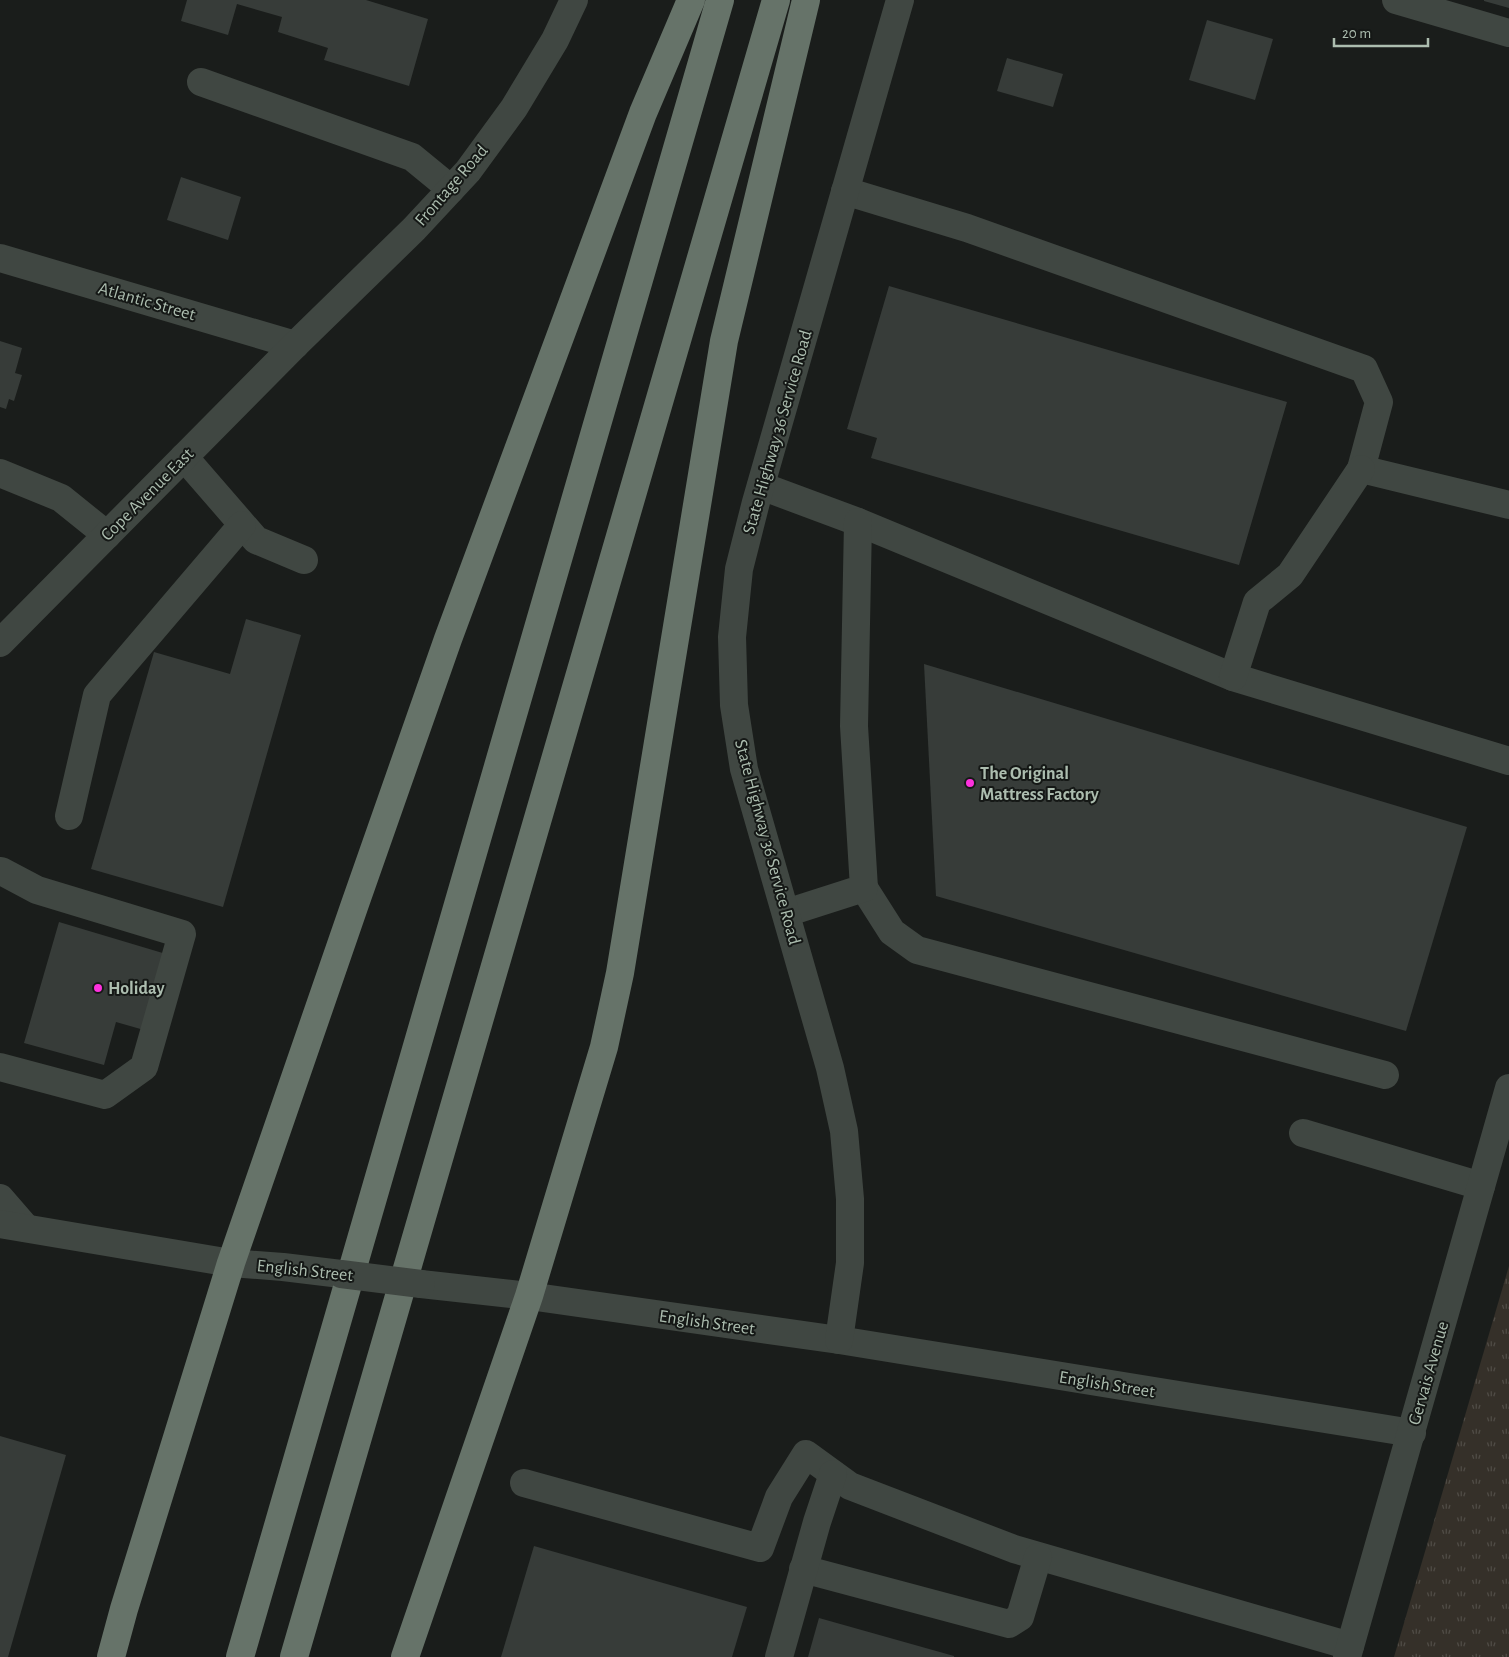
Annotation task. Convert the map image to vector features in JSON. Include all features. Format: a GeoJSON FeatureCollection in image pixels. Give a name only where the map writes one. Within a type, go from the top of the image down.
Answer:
{"type":"FeatureCollection","features":[{"type":"Feature","properties":{"kind":"highway"},"geometry":{"type":"LineString","coordinates":[[111,1657],[124,1609],[231,1263],[448,639],[643,112],[691,0]]}},
{"type":"Feature","properties":{"kind":"highway"},"geometry":{"type":"LineString","coordinates":[[240,1657],[720,0]]}},
{"type":"Feature","properties":{"kind":"highway"},"geometry":{"type":"LineString","coordinates":[[294,1657],[776,0]]}},
{"type":"Feature","properties":{"kind":"highway"},"geometry":{"type":"LineString","coordinates":[[405,1657],[529,1296],[604,1047],[620,973],[724,341],[806,0]]}},
{"type":"Feature","properties":{"kind":"street","name":"Frontage Road"},"geometry":{"type":"LineString","coordinates":[[295,345],[414,228],[468,170],[514,108],[555,40],[574,0]]}},
{"type":"Feature","properties":{"kind":"street","name":"State Highway 36 Service Road"},"geometry":{"type":"LineString","coordinates":[[839,1340],[850,1263],[850,1198],[844,1131],[830,1068],[744,769],[734,706],[732,637],[739,569],[900,0]]}},
{"type":"Feature","properties":{"kind":"street"},"geometry":{"type":"LineString","coordinates":[[1396,0],[1509,33]]}},
{"type":"Feature","properties":{"kind":"street"},"geometry":{"type":"LineString","coordinates":[[201,82],[412,157],[451,189]]}},
{"type":"Feature","properties":{"kind":"street"},"geometry":{"type":"LineString","coordinates":[[845,191],[967,228],[1364,369],[1379,402],[1361,469],[1290,575],[1257,602],[1233,677]]}},
{"type":"Feature","properties":{"kind":"street","name":"Atlantic Street"},"geometry":{"type":"LineString","coordinates":[[0,258],[295,345]]}},
{"type":"Feature","properties":{"kind":"street","name":"Cope Avenue East"},"geometry":{"type":"LineString","coordinates":[[0,643],[295,345]]}},
{"type":"Feature","properties":{"kind":"street"},"geometry":{"type":"LineString","coordinates":[[184,457],[256,540],[304,560]]}},
{"type":"Feature","properties":{"kind":"street"},"geometry":{"type":"LineString","coordinates":[[1361,469],[1509,505]]}},
{"type":"Feature","properties":{"kind":"street"},"geometry":{"type":"LineString","coordinates":[[0,473],[61,498],[107,535]]}},
{"type":"Feature","properties":{"kind":"street"},"geometry":{"type":"LineString","coordinates":[[761,486],[858,522],[1233,677],[1509,761]]}},
{"type":"Feature","properties":{"kind":"street"},"geometry":{"type":"LineString","coordinates":[[858,522],[854,726],[864,888],[892,932],[917,950],[1385,1075]]}},
{"type":"Feature","properties":{"kind":"street"},"geometry":{"type":"LineString","coordinates":[[69,816],[97,696],[242,525]]}},
{"type":"Feature","properties":{"kind":"street"},"geometry":{"type":"LineString","coordinates":[[0,872],[38,890],[182,934],[144,1066],[112,1090],[104,1095],[0,1067]]}},
{"type":"Feature","properties":{"kind":"street"},"geometry":{"type":"LineString","coordinates":[[786,913],[864,888]]}},
{"type":"Feature","properties":{"kind":"street","name":"Gervais Avenue"},"geometry":{"type":"LineString","coordinates":[[1348,1652],[1509,1088]]}},
{"type":"Feature","properties":{"kind":"street"},"geometry":{"type":"LineString","coordinates":[[1303,1133],[1481,1186]]}},
{"type":"Feature","properties":{"kind":"street"},"geometry":{"type":"LineString","coordinates":[[0,1198],[26,1228]]}},
{"type":"Feature","properties":{"kind":"street","name":"English Street"},"geometry":{"type":"LineString","coordinates":[[0,1224],[231,1263],[283,1266],[529,1296],[839,1340],[1412,1433]]}},
{"type":"Feature","properties":{"kind":"street"},"geometry":{"type":"LineString","coordinates":[[524,1483],[760,1548],[779,1497],[806,1454],[850,1486],[1014,1549],[1348,1652]]}},
{"type":"Feature","properties":{"kind":"street"},"geometry":{"type":"LineString","coordinates":[[779,1657],[803,1569],[833,1474]]}},
{"type":"Feature","properties":{"kind":"street"},"geometry":{"type":"LineString","coordinates":[[803,1569],[1010,1624],[1020,1617],[1038,1557]]}},
{"type":"Feature","properties":{"kind":"green space"},"geometry":{"type":"Polygon","coordinates":[[[1509,1266],[1509,1657],[1394,1657],[1509,1266]]]}},
{"type":"Feature","properties":{"kind":"building"},"geometry":{"type":"Polygon","coordinates":[[[187,0],[366,0],[428,19],[409,86],[324,60],[328,48],[278,32],[282,17],[237,4],[228,35],[181,21],[187,0]]]}},
{"type":"Feature","properties":{"kind":"building"},"geometry":{"type":"Polygon","coordinates":[[[1484,0],[1509,0],[1509,8],[1484,1],[1484,0]]]}},
{"type":"Feature","properties":{"kind":"building"},"geometry":{"type":"Polygon","coordinates":[[[1207,20],[1273,39],[1255,100],[1189,80],[1207,20]]]}},
{"type":"Feature","properties":{"kind":"building"},"geometry":{"type":"Polygon","coordinates":[[[1007,58],[1063,74],[1053,107],[997,91],[1007,58]]]}},
{"type":"Feature","properties":{"kind":"building"},"geometry":{"type":"Polygon","coordinates":[[[181,177],[241,197],[228,240],[167,220],[181,177]]]}},
{"type":"Feature","properties":{"kind":"building"},"geometry":{"type":"Polygon","coordinates":[[[889,286],[1287,402],[1239,565],[871,458],[877,438],[847,429],[889,286]]]}},
{"type":"Feature","properties":{"kind":"building"},"geometry":{"type":"Polygon","coordinates":[[[0,341],[22,348],[15,373],[22,375],[14,401],[9,399],[6,409],[0,407],[0,341]]]}},
{"type":"Feature","properties":{"kind":"building"},"geometry":{"type":"Polygon","coordinates":[[[246,619],[301,635],[223,907],[91,869],[154,652],[230,674],[246,619]]]}},
{"type":"Feature","properties":{"kind":"building"},"geometry":{"type":"Polygon","coordinates":[[[924,664],[1467,827],[1406,1031],[936,896],[924,664]]]}},
{"type":"Feature","properties":{"kind":"building","name":"Holiday"},"geometry":{"type":"Polygon","coordinates":[[[59,922],[166,954],[144,1030],[116,1022],[104,1065],[24,1043],[59,922]]]}},
{"type":"Feature","properties":{"kind":"building"},"geometry":{"type":"Polygon","coordinates":[[[0,1436],[66,1455],[8,1657],[0,1657],[0,1436]]]}},
{"type":"Feature","properties":{"kind":"building"},"geometry":{"type":"Polygon","coordinates":[[[534,1546],[747,1607],[732,1657],[501,1657],[534,1546]]]}},
{"type":"Feature","properties":{"kind":"building"},"geometry":{"type":"Polygon","coordinates":[[[819,1618],[954,1656],[954,1657],[808,1657],[819,1618]]]}},
{"type":"Feature","properties":{"kind":"place","name":"The Original Mattress Factory"},"geometry":{"type":"Point","coordinates":[970,783]}},
{"type":"Feature","properties":{"kind":"place","name":"Holiday"},"geometry":{"type":"Point","coordinates":[98,988]}}]}
